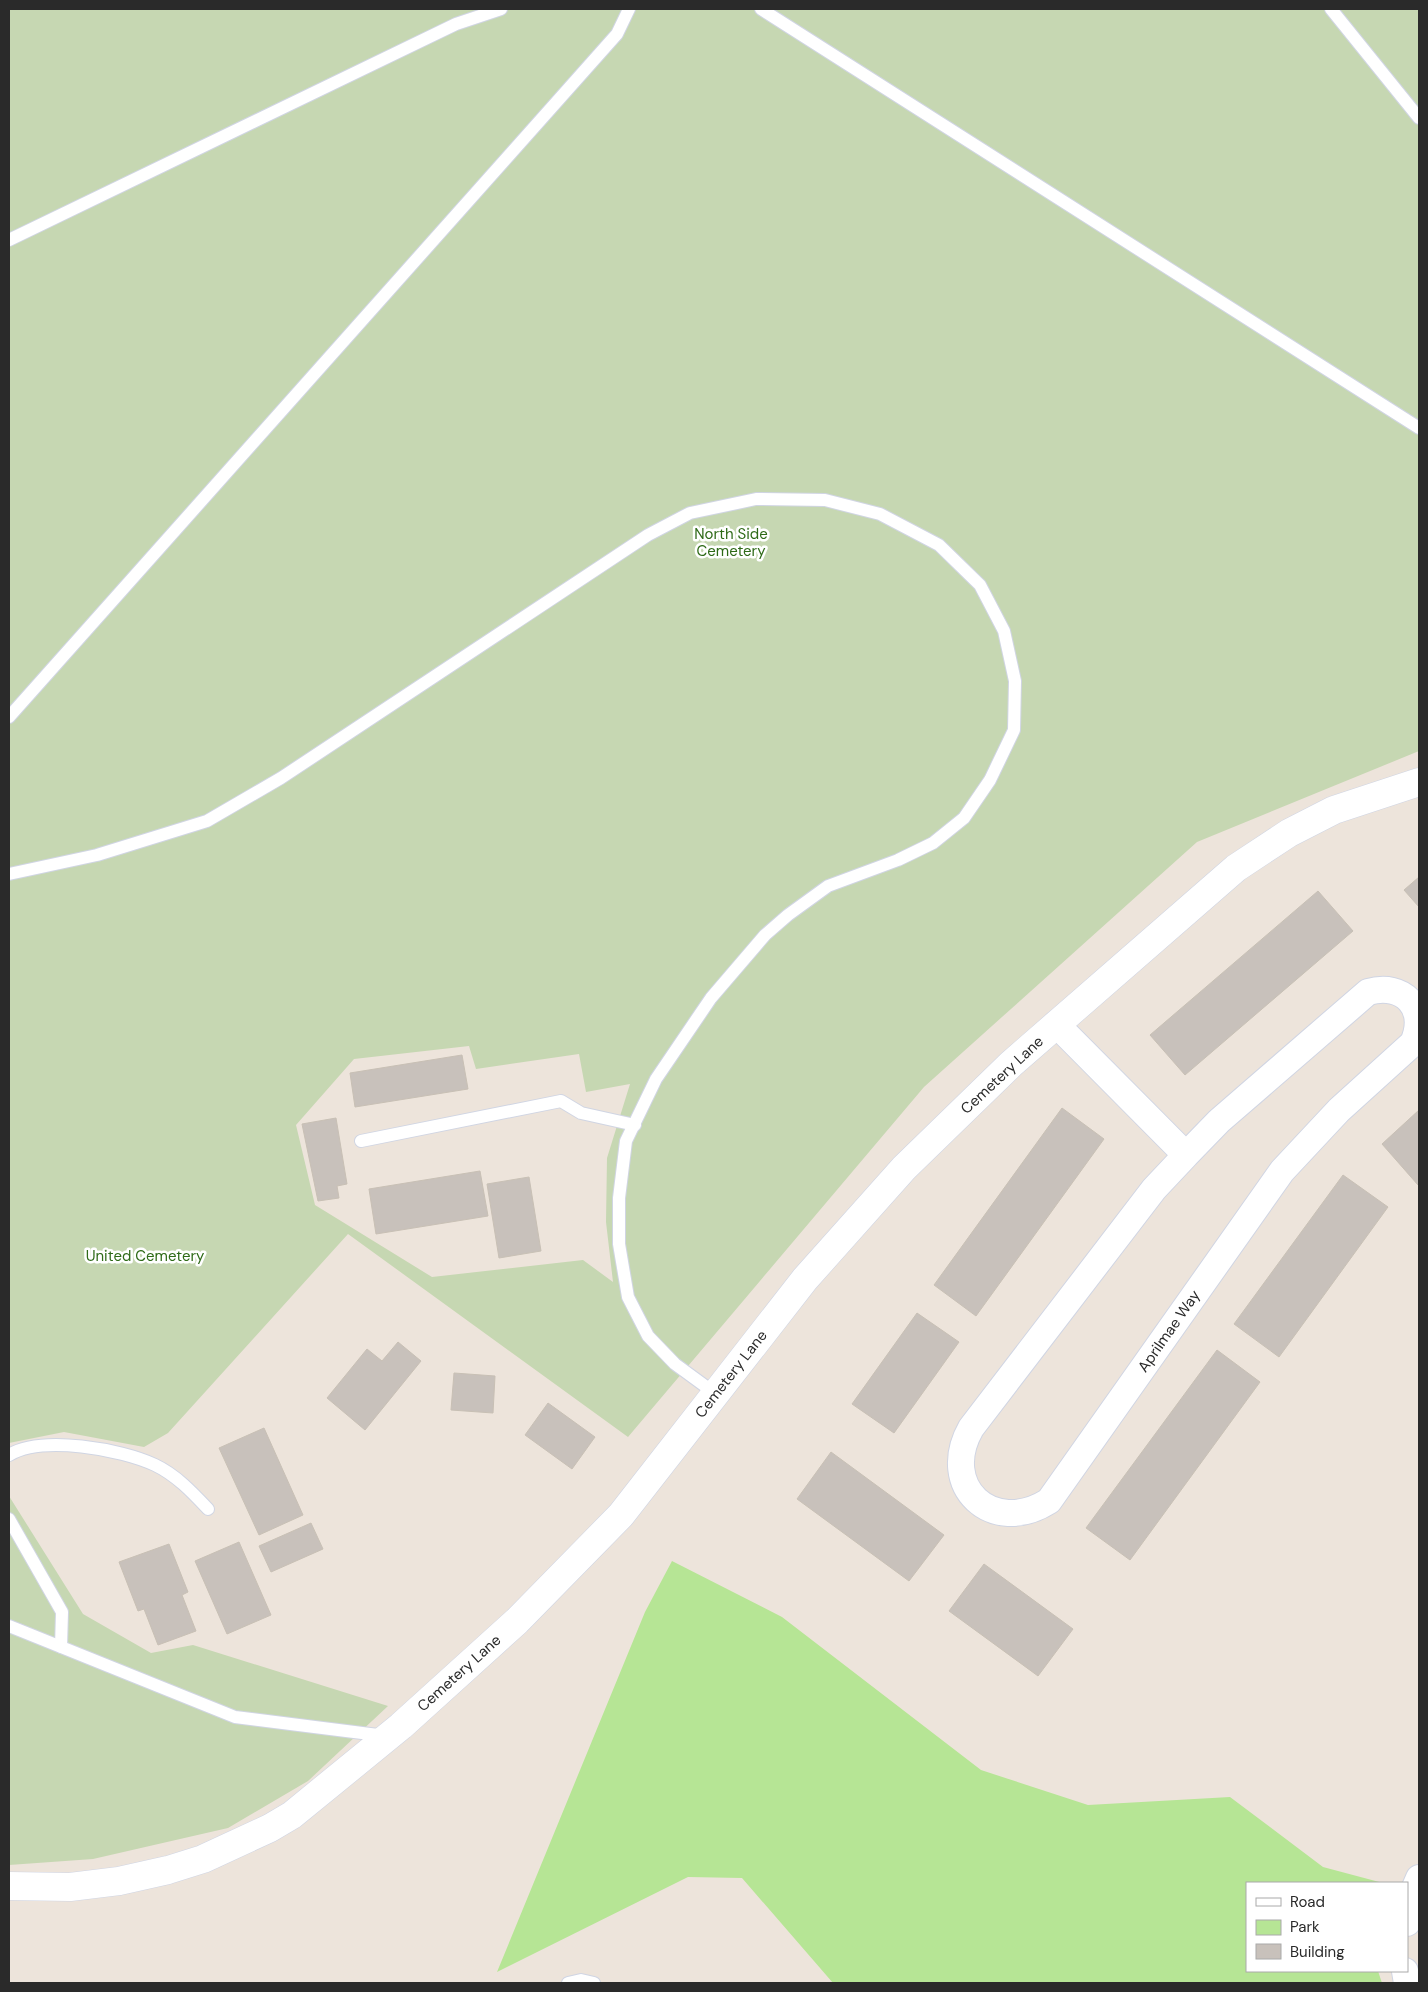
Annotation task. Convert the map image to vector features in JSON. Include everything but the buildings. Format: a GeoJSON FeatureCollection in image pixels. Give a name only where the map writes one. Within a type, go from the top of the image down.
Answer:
{"type":"FeatureCollection","features":[{"type":"Feature","properties":{"kind":"street","name":"Cemetery Lane"},"geometry":{"type":"LineString","coordinates":[[9,1886],[70,1887],[119,1881],[203,1859],[270,1828],[292,1815],[386,1736],[401,1726],[518,1621],[621,1515],[805,1279],[904,1168],[1011,1064],[1236,868],[1289,833],[1334,810],[1419,782]]}},
{"type":"Feature","properties":{"kind":"street","name":"Aprilmae Way"},"geometry":{"type":"LineString","coordinates":[[1390,989],[1410,1000],[1416,1010],[1418,1021],[1417,1033],[1413,1043],[1338,1110],[1282,1171],[1049,1501],[1034,1511],[1017,1514],[999,1513],[983,1505],[970,1493],[962,1478],[960,1461],[962,1443],[971,1428],[1154,1189],[1186,1155],[1219,1121],[1368,992],[1390,989]]}},
{"type":"Feature","properties":{"kind":"street"},"geometry":{"type":"LineString","coordinates":[[1056,1024],[1186,1155]]}},
{"type":"Feature","properties":{"kind":"street"},"geometry":{"type":"LineString","coordinates":[[1408,1920],[1417,1888]]}},
{"type":"Feature","properties":{"kind":"lane"},"geometry":{"type":"LineString","coordinates":[[9,240],[456,24],[501,9]]}},
{"type":"Feature","properties":{"kind":"lane"},"geometry":{"type":"LineString","coordinates":[[9,717],[617,34],[629,9]]}},
{"type":"Feature","properties":{"kind":"lane"},"geometry":{"type":"LineString","coordinates":[[761,9],[1419,428]]}},
{"type":"Feature","properties":{"kind":"lane"},"geometry":{"type":"LineString","coordinates":[[1332,9],[1419,118]]}},
{"type":"Feature","properties":{"kind":"lane"},"geometry":{"type":"LineString","coordinates":[[9,874],[97,855],[207,822],[281,778],[648,535],[690,513],[756,499],[825,500],[880,514],[939,545],[980,585],[1004,632],[1015,681],[1014,730],[990,780],[964,818],[933,843],[898,860],[828,886],[764,935],[711,998],[656,1079],[626,1141],[618,1198],[619,1244],[628,1296],[648,1336],[675,1364],[716,1394]]}},
{"type":"Feature","properties":{"kind":"lane"},"geometry":{"type":"LineString","coordinates":[[361,1141],[561,1101],[581,1113],[635,1125]]}},
{"type":"Feature","properties":{"kind":"lane"},"geometry":{"type":"LineString","coordinates":[[9,1455],[17,1451],[47,1445],[98,1449],[155,1465],[186,1485],[208,1509]]}},
{"type":"Feature","properties":{"kind":"lane"},"geometry":{"type":"LineString","coordinates":[[9,1519],[62,1612],[60,1647]]}},
{"type":"Feature","properties":{"kind":"lane"},"geometry":{"type":"LineString","coordinates":[[9,1626],[235,1716],[386,1736]]}},
{"type":"Feature","properties":{"kind":"lane"},"geometry":{"type":"LineString","coordinates":[[568,1983],[581,1980],[594,1983]]}},
{"type":"Feature","properties":{"kind":"green space","name":"North Side Cemetery"},"geometry":{"type":"Polygon","coordinates":[[[9,9],[1419,9],[1419,751],[1197,842],[924,1087],[628,1437],[348,1234],[168,1433],[144,1447],[64,1432],[9,1443],[9,9]],[[469,1046],[354,1059],[296,1125],[315,1205],[432,1277],[583,1260],[613,1282],[606,1222],[607,1158],[630,1084],[586,1092],[579,1054],[476,1069],[469,1046]]]}},
{"type":"Feature","properties":{"kind":"green space"},"geometry":{"type":"Polygon","coordinates":[[[9,1496],[83,1614],[151,1653],[193,1645],[388,1706],[308,1781],[228,1828],[93,1859],[9,1865],[9,1496]]]}},
{"type":"Feature","properties":{"kind":"green space"},"geometry":{"type":"Polygon","coordinates":[[[672,1561],[782,1617],[981,1770],[1088,1805],[1230,1797],[1323,1867],[1379,1882],[1246,1882],[1246,1972],[1378,1972],[1382,1983],[833,1983],[742,1878],[688,1877],[497,1972],[645,1612],[672,1561]]]}},
{"type":"Feature","properties":{"kind":"park label","name":"United Cemetery"},"geometry":{"type":"Point","coordinates":[145,1256]}}]}
